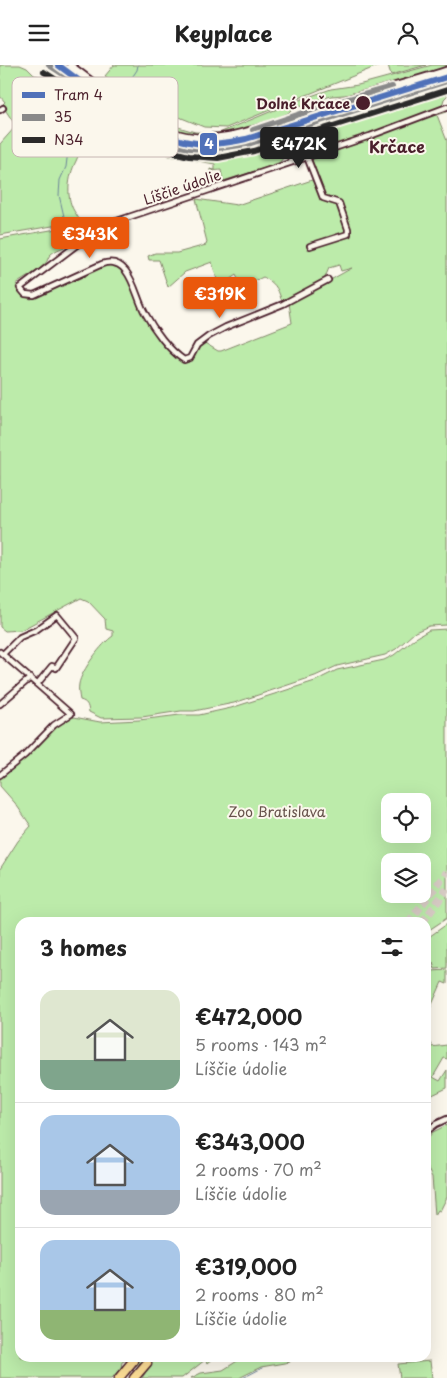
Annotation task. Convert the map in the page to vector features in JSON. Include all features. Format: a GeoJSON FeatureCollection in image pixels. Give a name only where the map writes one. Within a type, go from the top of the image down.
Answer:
{"type":"FeatureCollection","features":[{"type":"Feature","properties":{"kind":"highway"},"geometry":{"type":"LineString","coordinates":[[119,1378],[132,1362]]}},
{"type":"Feature","properties":{"kind":"highway"},"geometry":{"type":"LineString","coordinates":[[134,1378],[147,1363]]}},
{"type":"Feature","properties":{"kind":"main road"},"geometry":{"type":"LineString","coordinates":[[49,65],[66,77]]}},
{"type":"Feature","properties":{"kind":"main road"},"geometry":{"type":"LineString","coordinates":[[70,65],[87,77]]}},
{"type":"Feature","properties":{"kind":"main road"},"geometry":{"type":"LineString","coordinates":[[178,133],[200,138],[222,137],[252,131],[447,70]]}},
{"type":"Feature","properties":{"kind":"main road"},"geometry":{"type":"LineString","coordinates":[[178,146],[188,149],[213,150],[237,147],[269,138],[284,130],[300,128],[447,81]]}},
{"type":"Feature","properties":{"kind":"street","name":"Líščie údolie"},"geometry":{"type":"LineString","coordinates":[[328,280],[283,304],[209,336],[197,345],[190,358],[184,360],[167,344],[149,319],[140,305],[131,277],[116,263],[108,262],[102,264],[83,274],[61,281],[34,295],[25,294],[20,288],[78,244],[114,222],[370,136],[447,107]]}},
{"type":"Feature","properties":{"kind":"street"},"geometry":{"type":"LineString","coordinates":[[289,118],[283,136],[292,161]]}},
{"type":"Feature","properties":{"kind":"street"},"geometry":{"type":"LineString","coordinates":[[272,124],[284,130]]}},
{"type":"Feature","properties":{"kind":"street"},"geometry":{"type":"LineString","coordinates":[[287,143],[300,128]]}},
{"type":"Feature","properties":{"kind":"street"},"geometry":{"type":"LineString","coordinates":[[269,138],[287,143]]}},
{"type":"Feature","properties":{"kind":"street"},"geometry":{"type":"LineString","coordinates":[[307,157],[321,195],[326,200],[339,203],[348,229],[348,234],[310,246]]}},
{"type":"Feature","properties":{"kind":"street"},"geometry":{"type":"LineString","coordinates":[[0,775],[24,755],[54,725],[72,714],[1,653],[20,637],[36,630],[57,615],[76,638],[56,668],[52,666],[38,683]]}},
{"type":"Feature","properties":{"kind":"street"},"geometry":{"type":"LineString","coordinates":[[0,704],[28,680]]}},
{"type":"Feature","properties":{"kind":"street"},"geometry":{"type":"LineString","coordinates":[[431,1128],[447,1119]]}},
{"type":"Feature","properties":{"kind":"shaded area"},"geometry":{"type":"Polygon","coordinates":[[[74,71],[83,77],[73,77],[70,75],[74,71]]]}},
{"type":"Feature","properties":{"kind":"shaded area"},"geometry":{"type":"Polygon","coordinates":[[[447,73],[447,79],[326,115],[325,111],[447,73]]]}},
{"type":"Feature","properties":{"kind":"shaded area"},"geometry":{"type":"Polygon","coordinates":[[[270,128],[277,129],[243,142],[223,145],[196,145],[178,141],[178,132],[205,140],[238,137],[270,128]]]}},
{"type":"Feature","properties":{"kind":"green space"},"geometry":{"type":"Polygon","coordinates":[[[0,65],[20,65],[40,77],[12,77],[12,120],[2,105],[5,102],[0,96],[0,65]]]}},
{"type":"Feature","properties":{"kind":"green space"},"geometry":{"type":"Polygon","coordinates":[[[114,65],[380,65],[226,128],[204,127],[178,117],[178,77],[105,76],[114,65]]]}},
{"type":"Feature","properties":{"kind":"green space"},"geometry":{"type":"Polygon","coordinates":[[[388,65],[426,65],[391,75],[388,65]]]}},
{"type":"Feature","properties":{"kind":"green space"},"geometry":{"type":"Polygon","coordinates":[[[432,65],[447,65],[447,67],[356,94],[331,96],[293,108],[288,113],[263,124],[226,134],[209,135],[178,131],[178,127],[195,132],[219,133],[331,89],[358,85],[432,65]]]}},
{"type":"Feature","properties":{"kind":"green space"},"geometry":{"type":"Polygon","coordinates":[[[447,84],[447,96],[442,106],[374,133],[306,155],[299,155],[295,151],[294,142],[299,136],[354,119],[357,117],[356,115],[382,105],[447,84]]]}},
{"type":"Feature","properties":{"kind":"green space"},"geometry":{"type":"Polygon","coordinates":[[[447,110],[447,112],[437,115],[447,141],[447,625],[429,626],[415,632],[396,649],[385,655],[337,666],[315,676],[234,703],[194,711],[142,717],[101,718],[89,712],[87,704],[80,700],[79,684],[93,658],[113,636],[113,631],[106,629],[105,619],[88,601],[81,598],[21,630],[5,631],[0,627],[0,239],[62,228],[69,229],[73,238],[71,242],[51,254],[42,267],[16,284],[26,297],[31,299],[107,264],[117,268],[129,279],[144,317],[172,351],[182,361],[187,361],[203,342],[221,351],[292,323],[289,303],[352,268],[341,271],[339,265],[329,268],[324,280],[283,300],[275,286],[263,277],[242,287],[236,275],[219,287],[212,262],[185,272],[168,287],[159,260],[149,260],[148,256],[155,253],[177,253],[206,245],[207,242],[196,199],[237,205],[312,180],[324,201],[334,204],[341,202],[325,195],[312,160],[313,157],[447,110]]]}},
{"type":"Feature","properties":{"kind":"green space"},"geometry":{"type":"Polygon","coordinates":[[[12,130],[12,157],[77,157],[70,181],[69,195],[70,202],[84,228],[84,236],[80,238],[72,228],[64,224],[0,235],[0,144],[12,130]]]}},
{"type":"Feature","properties":{"kind":"green space"},"geometry":{"type":"Polygon","coordinates":[[[269,143],[283,145],[286,155],[278,164],[223,181],[221,170],[210,171],[210,169],[215,170],[215,164],[175,157],[178,157],[178,148],[207,153],[227,152],[269,143]]]}},
{"type":"Feature","properties":{"kind":"green space","name":"Zoo Bratislava"},"geometry":{"type":"Polygon","coordinates":[[[447,629],[447,918],[431,929],[431,917],[15,917],[15,1362],[122,1362],[121,1368],[112,1378],[0,1378],[0,869],[18,841],[31,826],[0,786],[0,778],[61,723],[74,717],[100,722],[199,715],[231,708],[315,681],[337,670],[384,660],[429,630],[447,629]]]}},
{"type":"Feature","properties":{"kind":"green space"},"geometry":{"type":"Polygon","coordinates":[[[447,924],[447,968],[435,969],[433,962],[432,971],[447,970],[447,984],[442,982],[431,1007],[431,935],[447,924]]]}},
{"type":"Feature","properties":{"kind":"green space"},"geometry":{"type":"Polygon","coordinates":[[[447,1045],[447,1059],[444,1058],[433,1077],[440,1081],[447,1070],[447,1088],[431,1096],[431,1047],[447,1045]]]}},
{"type":"Feature","properties":{"kind":"green space"},"geometry":{"type":"Polygon","coordinates":[[[447,1125],[447,1197],[440,1211],[438,1210],[435,1215],[431,1175],[431,1134],[447,1125]]]}},
{"type":"Feature","properties":{"kind":"green space","name":"Zoo Bratislava"},"geometry":{"type":"Polygon","coordinates":[[[146,1362],[202,1362],[182,1378],[142,1378],[149,1367],[149,1363],[146,1362]]]}},
{"type":"Feature","properties":{"kind":"green space"},"geometry":{"type":"Polygon","coordinates":[[[236,1362],[290,1362],[261,1367],[239,1378],[191,1378],[201,1373],[223,1370],[236,1362]]]}},
{"type":"Feature","properties":{"kind":"green space"},"geometry":{"type":"Polygon","coordinates":[[[430,1362],[432,1378],[400,1378],[398,1364],[430,1362]]]}},
{"type":"Feature","properties":{"kind":"waterway"},"geometry":{"type":"LineString","coordinates":[[132,77],[138,65]]}},
{"type":"Feature","properties":{"kind":"waterway"},"geometry":{"type":"LineString","coordinates":[[67,157],[66,167],[60,180],[59,195],[66,225],[71,228]]}},
{"type":"Feature","properties":{"kind":"waterway"},"geometry":{"type":"LineString","coordinates":[[243,1378],[262,1368]]}},
{"type":"Feature","properties":{"kind":"tunnel"},"geometry":{"type":"LineString","coordinates":[[413,917],[447,872]]}},
{"type":"Feature","properties":{"kind":"tunnel"},"geometry":{"type":"LineString","coordinates":[[426,917],[447,889]]}},
{"type":"Feature","properties":{"kind":"tram line","name":"4"},"geometry":{"type":"LineString","coordinates":[[58,65],[74,77]]}},
{"type":"Feature","properties":{"kind":"tram line"},"geometry":{"type":"LineString","coordinates":[[60,65],[70,73]]}},
{"type":"Feature","properties":{"kind":"tram line","name":"4"},"geometry":{"type":"LineString","coordinates":[[178,139],[203,144],[225,143],[246,139],[447,77]]}},
{"type":"Feature","properties":{"kind":"transit line","name":"35"},"geometry":{"type":"LineString","coordinates":[[49,65],[67,77]]}},
{"type":"Feature","properties":{"kind":"transit line","name":"N34"},"geometry":{"type":"LineString","coordinates":[[44,72],[52,77]]}},
{"type":"Feature","properties":{"kind":"transit line","name":"35"},"geometry":{"type":"LineString","coordinates":[[178,145],[198,149],[221,148],[251,143],[447,81]]}},
{"type":"Feature","properties":{"kind":"transit line","name":"35"},"geometry":{"type":"LineString","coordinates":[[253,130],[321,107],[392,87]]}},
{"type":"Feature","properties":{"kind":"transit line","name":"N34"},"geometry":{"type":"LineString","coordinates":[[178,153],[218,158],[254,151],[447,90]]}},
{"type":"Feature","properties":{"kind":"transit line","name":"N34"},"geometry":{"type":"LineString","coordinates":[[256,138],[324,115],[394,95]]}},
{"type":"Feature","properties":{"kind":"place","name":"Dolné Krčace"},"geometry":{"type":"Point","coordinates":[363,103]}},
{"type":"Feature","properties":{"kind":"district","name":"Krčace"},"geometry":{"type":"Point","coordinates":[397,146]}}]}
